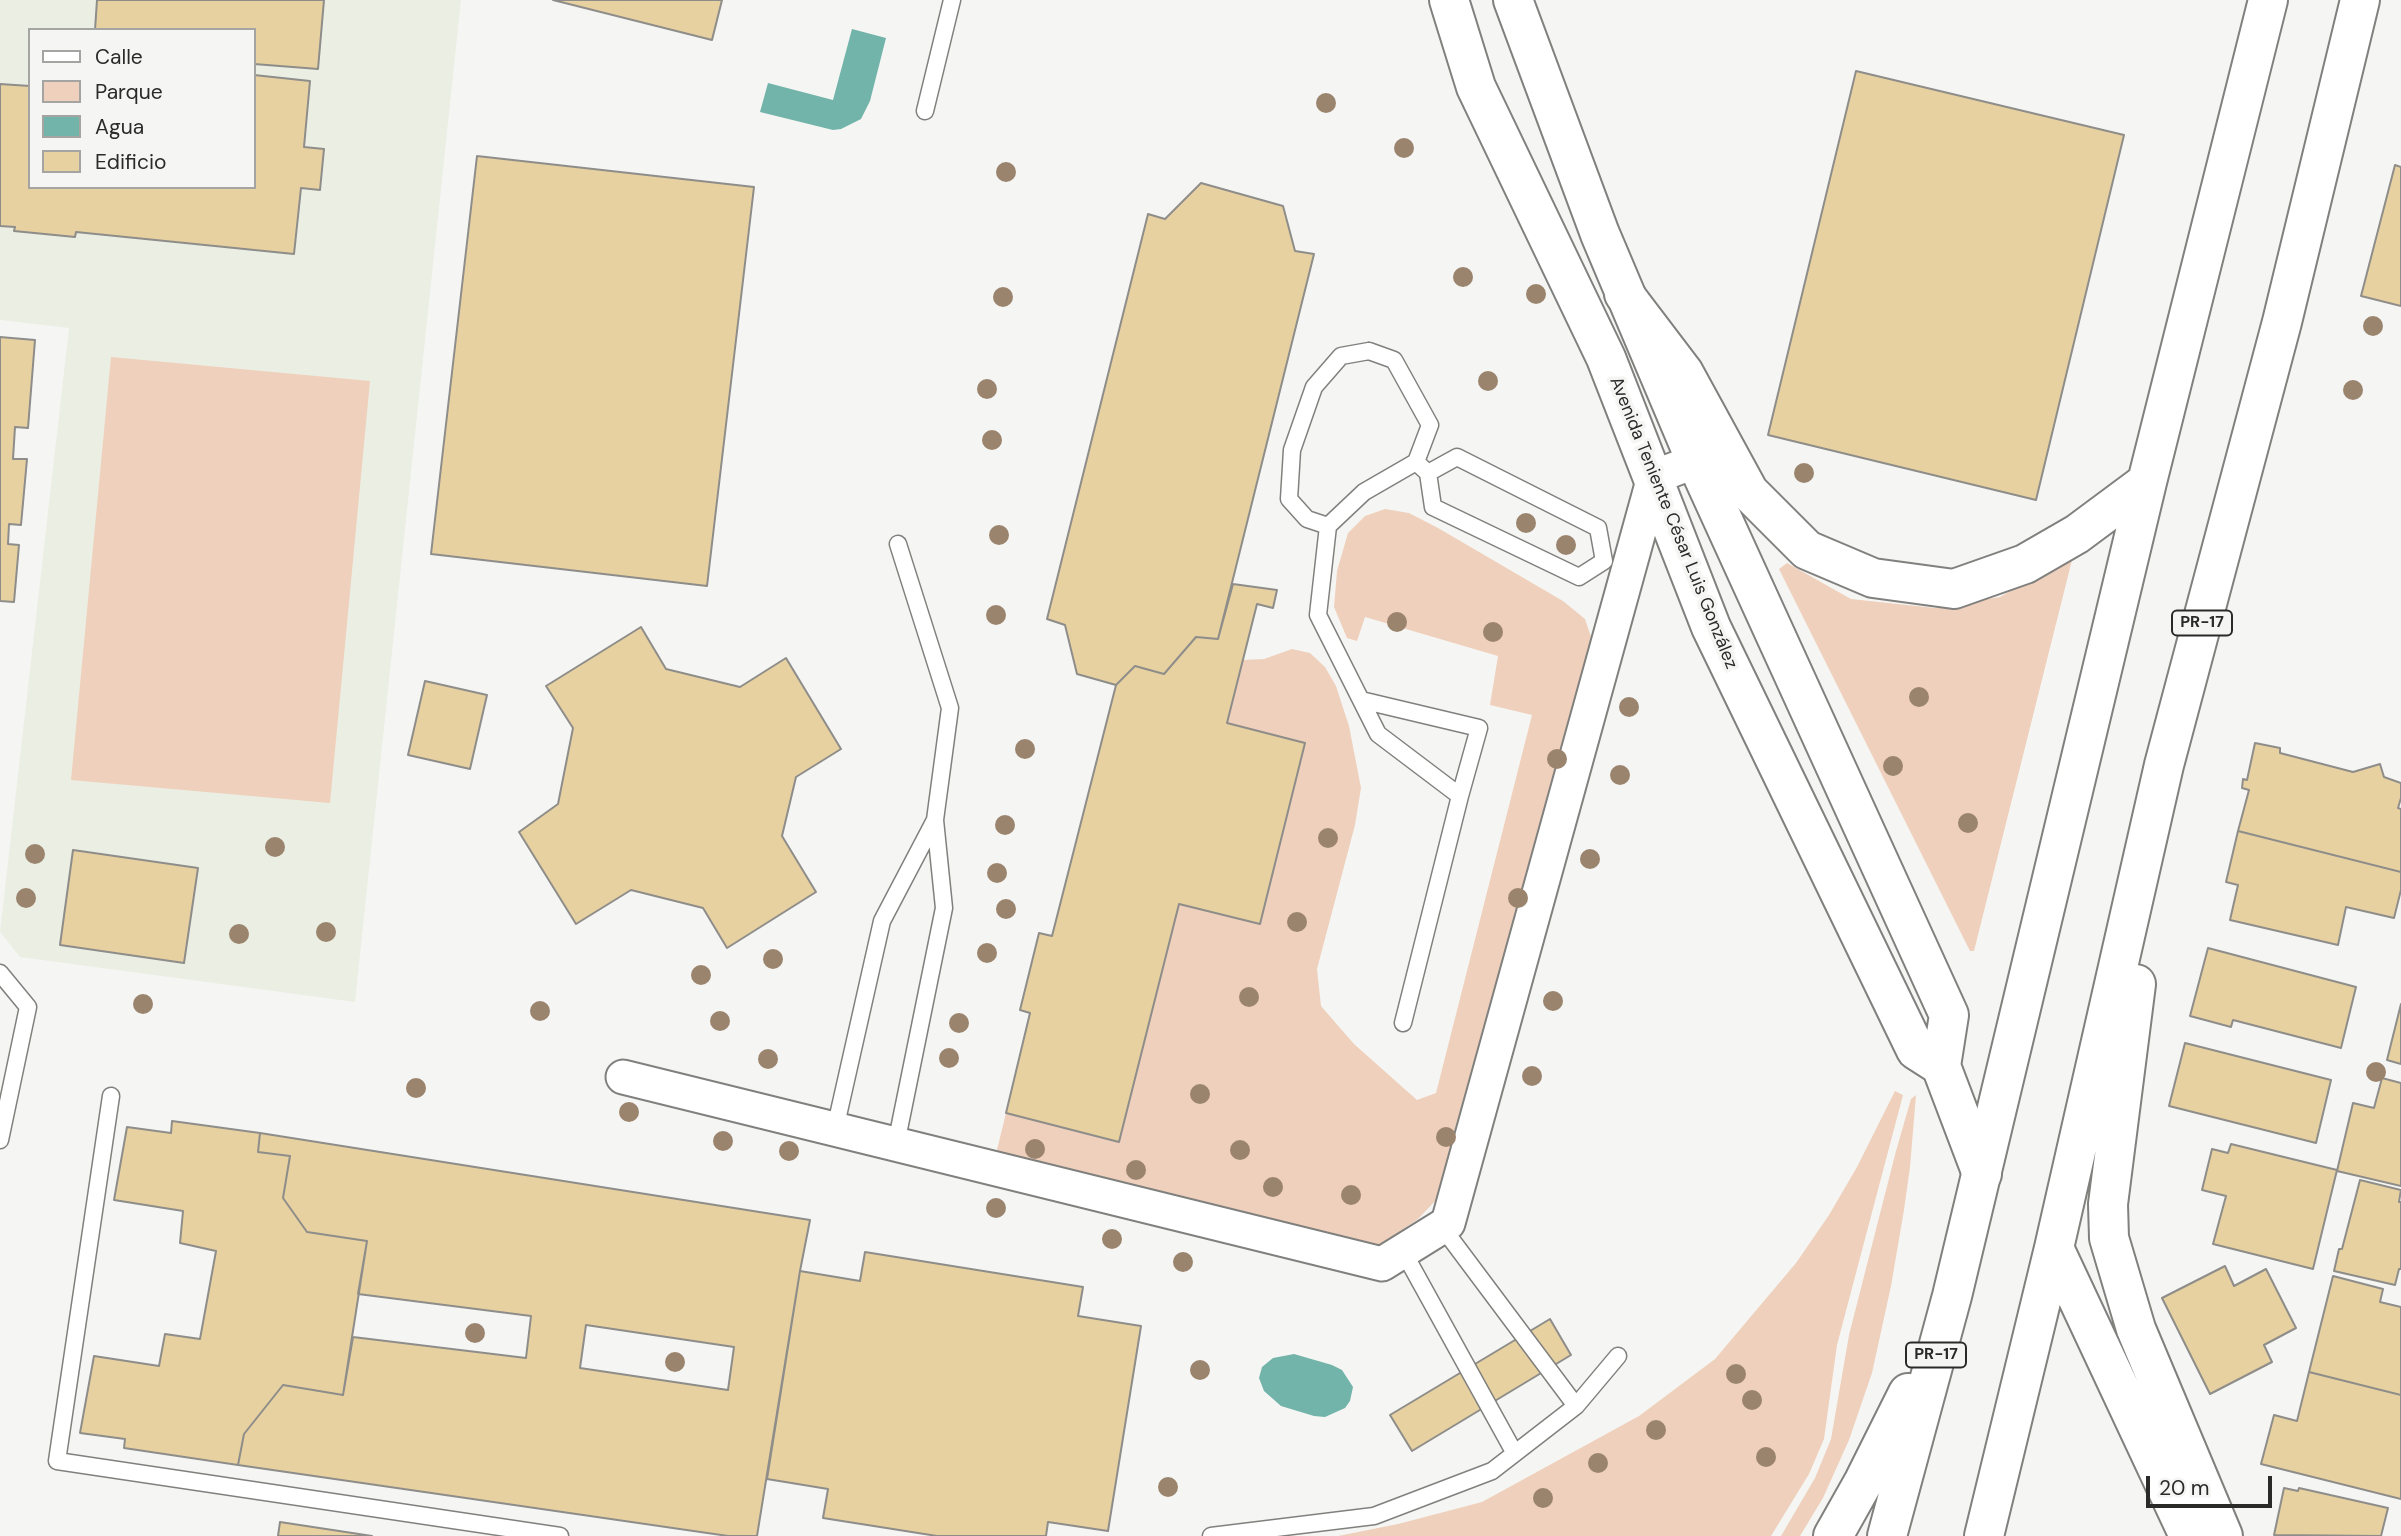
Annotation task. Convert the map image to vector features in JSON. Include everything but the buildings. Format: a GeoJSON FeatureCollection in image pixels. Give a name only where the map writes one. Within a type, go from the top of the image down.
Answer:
{"type":"FeatureCollection","features":[{"type":"Feature","properties":{"kind":"main road"},"geometry":{"type":"LineString","coordinates":[[1434,0],[1476,87]]}},
{"type":"Feature","properties":{"kind":"main road","name":"Avenida Teniente César Luis González"},"geometry":{"type":"LineString","coordinates":[[1449,0],[1476,87],[1606,358],[1712,627],[1916,1050],[1941,1066]]}},
{"type":"Feature","properties":{"kind":"main road"},"geometry":{"type":"LineString","coordinates":[[1513,0],[1624,294],[1696,461],[1949,1015],[1941,1066],[1982,1174]]}},
{"type":"Feature","properties":{"kind":"main road","name":"PR-17"},"geometry":{"type":"LineString","coordinates":[[1887,1536],[1952,1296],[2147,482],[2268,0]]}},
{"type":"Feature","properties":{"kind":"main road","name":"PR-17"},"geometry":{"type":"LineString","coordinates":[[1984,1536],[2054,1248],[2164,765],[2282,322],[2360,0]]}},
{"type":"Feature","properties":{"kind":"main road"},"geometry":{"type":"LineString","coordinates":[[1624,294],[1684,373],[1749,492],[1807,550],[1873,578],[1954,589],[2025,564],[2077,534],[2147,482]]}},
{"type":"Feature","properties":{"kind":"main road"},"geometry":{"type":"LineString","coordinates":[[2164,765],[2108,1204],[2109,1238],[2136,1329],[2223,1536]]}},
{"type":"Feature","properties":{"kind":"main road"},"geometry":{"type":"LineString","coordinates":[[2054,1248],[2189,1536]]}},
{"type":"Feature","properties":{"kind":"main road"},"geometry":{"type":"LineString","coordinates":[[1833,1536],[1900,1411],[1952,1296]]}},
{"type":"Feature","properties":{"kind":"street"},"geometry":{"type":"LineString","coordinates":[[623,1077],[1382,1264],[1448,1223],[1615,567],[1654,477],[1696,461]]}},
{"type":"Feature","properties":{"kind":"lane"},"geometry":{"type":"LineString","coordinates":[[925,111],[953,0]]}},
{"type":"Feature","properties":{"kind":"lane"},"geometry":{"type":"LineString","coordinates":[[1328,526],[1307,519],[1289,499],[1292,450],[1314,387],[1341,356],[1369,351],[1394,360],[1430,425],[1422,467],[1433,507],[1579,577],[1615,567],[1598,528],[1457,457],[1422,467],[1364,492],[1328,526],[1318,615],[1378,734],[1460,796]]}},
{"type":"Feature","properties":{"kind":"lane"},"geometry":{"type":"LineString","coordinates":[[895,1144],[944,908],[935,820],[950,708],[898,544]]}},
{"type":"Feature","properties":{"kind":"lane"},"geometry":{"type":"LineString","coordinates":[[1361,700],[1479,728],[1403,1023]]}},
{"type":"Feature","properties":{"kind":"lane"},"geometry":{"type":"LineString","coordinates":[[835,1129],[882,921],[935,820]]}},
{"type":"Feature","properties":{"kind":"lane"},"geometry":{"type":"LineString","coordinates":[[0,973],[28,1007],[0,1140]]}},
{"type":"Feature","properties":{"kind":"lane"},"geometry":{"type":"LineString","coordinates":[[111,1096],[57,1461],[560,1536]]}},
{"type":"Feature","properties":{"kind":"lane"},"geometry":{"type":"LineString","coordinates":[[1442,1227],[1576,1406]]}},
{"type":"Feature","properties":{"kind":"lane"},"geometry":{"type":"LineString","coordinates":[[1404,1251],[1514,1452]]}},
{"type":"Feature","properties":{"kind":"lane"},"geometry":{"type":"LineString","coordinates":[[1211,1536],[1374,1516],[1492,1471],[1576,1406],[1618,1356]]}},
{"type":"Feature","properties":{"kind":"shaded area"},"geometry":{"type":"Polygon","coordinates":[[[0,0],[461,0],[355,1002],[20,957],[0,932],[69,328],[0,320],[0,0]]]}},
{"type":"Feature","properties":{"kind":"green space"},"geometry":{"type":"Polygon","coordinates":[[[111,357],[370,381],[330,803],[71,780],[111,357]]]}},
{"type":"Feature","properties":{"kind":"green space"},"geometry":{"type":"Polygon","coordinates":[[[1385,509],[1409,513],[1563,601],[1585,619],[1592,640],[1447,1178],[1438,1198],[1418,1219],[1375,1248],[995,1158],[1006,1113],[1119,1142],[1179,904],[1260,924],[1305,743],[1227,723],[1242,660],[1264,659],[1292,649],[1310,653],[1325,667],[1336,686],[1349,726],[1361,788],[1355,825],[1317,969],[1321,1006],[1354,1044],[1417,1100],[1436,1093],[1532,715],[1490,705],[1498,656],[1365,617],[1357,641],[1347,638],[1334,607],[1337,571],[1348,533],[1365,516],[1385,509]]]}},
{"type":"Feature","properties":{"kind":"green space"},"geometry":{"type":"Polygon","coordinates":[[[2074,552],[1974,951],[1970,951],[1779,569],[1787,563],[1851,599],[1935,608],[2000,597],[2074,552]]]}},
{"type":"Feature","properties":{"kind":"green space"},"geometry":{"type":"Polygon","coordinates":[[[1895,1091],[1903,1095],[1837,1345],[1824,1439],[1809,1474],[1771,1536],[1338,1536],[1398,1524],[1482,1502],[1639,1416],[1715,1359],[1796,1263],[1829,1215],[1857,1167],[1895,1091]]]}},
{"type":"Feature","properties":{"kind":"green space"},"geometry":{"type":"Polygon","coordinates":[[[1916,1095],[1904,1210],[1872,1373],[1849,1440],[1823,1498],[1800,1536],[1781,1536],[1815,1478],[1831,1439],[1849,1335],[1896,1151],[1911,1099],[1916,1095]]]}},
{"type":"Feature","properties":{"kind":"water"},"geometry":{"type":"Polygon","coordinates":[[[852,29],[886,38],[870,101],[861,119],[833,130],[760,112],[768,83],[833,100],[852,29]]]}},
{"type":"Feature","properties":{"kind":"water"},"geometry":{"type":"Polygon","coordinates":[[[1294,1354],[1342,1370],[1353,1387],[1350,1401],[1345,1408],[1325,1417],[1314,1416],[1281,1406],[1264,1391],[1259,1378],[1262,1367],[1273,1358],[1294,1354]]]}}]}
